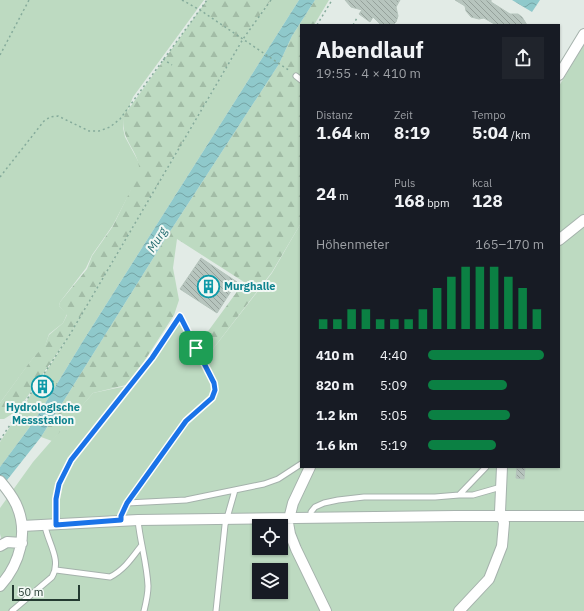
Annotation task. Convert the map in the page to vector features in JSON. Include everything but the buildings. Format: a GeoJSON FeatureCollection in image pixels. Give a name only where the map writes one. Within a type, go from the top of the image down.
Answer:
{"type":"FeatureCollection","features":[{"type":"Feature","properties":{"kind":"street"},"geometry":{"type":"LineString","coordinates":[[560,73],[584,34]]}},
{"type":"Feature","properties":{"kind":"street"},"geometry":{"type":"LineString","coordinates":[[560,239],[584,220]]}},
{"type":"Feature","properties":{"kind":"street"},"geometry":{"type":"LineString","coordinates":[[310,468],[293,503],[288,524],[290,534],[296,548],[326,611]]}},
{"type":"Feature","properties":{"kind":"street"},"geometry":{"type":"LineString","coordinates":[[459,611],[489,580],[502,546],[504,522],[500,512],[502,468]]}},
{"type":"Feature","properties":{"kind":"street"},"geometry":{"type":"LineString","coordinates":[[0,481],[16,503],[22,526],[22,543],[18,558],[11,572],[0,586]]}},
{"type":"Feature","properties":{"kind":"street"},"geometry":{"type":"LineString","coordinates":[[22,526],[45,526],[121,520],[584,516]]}},
{"type":"Feature","properties":{"kind":"street"},"geometry":{"type":"LineString","coordinates":[[0,546],[7,542],[22,543]]}},
{"type":"Feature","properties":{"kind":"lane"},"geometry":{"type":"LineString","coordinates":[[56,525],[56,499],[59,484],[71,460],[152,358],[180,316],[214,383],[215,390],[212,398],[186,421],[127,503],[121,516],[121,520]]}},
{"type":"Feature","properties":{"kind":"lane"},"geometry":{"type":"LineString","coordinates":[[127,503],[186,500],[264,484],[278,479],[300,465]]}},
{"type":"Feature","properties":{"kind":"lane"},"geometry":{"type":"LineString","coordinates":[[459,495],[485,468]]}},
{"type":"Feature","properties":{"kind":"lane"},"geometry":{"type":"LineString","coordinates":[[311,518],[311,512],[315,508],[324,503],[338,500],[364,497],[435,497],[473,495],[501,487]]}},
{"type":"Feature","properties":{"kind":"lane"},"geometry":{"type":"LineString","coordinates":[[216,611],[226,519],[235,490]]}},
{"type":"Feature","properties":{"kind":"lane"},"geometry":{"type":"LineString","coordinates":[[138,520],[146,566],[148,588],[144,611]]}},
{"type":"Feature","properties":{"kind":"lane"},"geometry":{"type":"LineString","coordinates":[[12,611],[52,577],[56,570],[56,559],[45,526]]}},
{"type":"Feature","properties":{"kind":"lane"},"geometry":{"type":"LineString","coordinates":[[56,570],[110,576],[118,573],[142,546]]}},
{"type":"Feature","properties":{"kind":"path"},"geometry":{"type":"LineString","coordinates":[[0,55],[29,0]]}},
{"type":"Feature","properties":{"kind":"path"},"geometry":{"type":"LineString","coordinates":[[182,0],[200,10],[299,78]]}},
{"type":"Feature","properties":{"kind":"path"},"geometry":{"type":"LineString","coordinates":[[0,177],[44,121],[50,117],[58,116],[89,131],[99,131],[110,127],[120,119],[207,0]]}},
{"type":"Feature","properties":{"kind":"path"},"geometry":{"type":"LineString","coordinates":[[0,440],[73,330],[243,39],[271,0]]}},
{"type":"Feature","properties":{"kind":"path"},"geometry":{"type":"LineString","coordinates":[[317,24],[332,0]]}},
{"type":"Feature","properties":{"kind":"path"},"geometry":{"type":"LineString","coordinates":[[354,24],[357,18]]}},
{"type":"Feature","properties":{"kind":"path"},"geometry":{"type":"LineString","coordinates":[[163,59],[172,65]]}},
{"type":"Feature","properties":{"kind":"path"},"geometry":{"type":"LineString","coordinates":[[44,375],[57,384]]}},
{"type":"Feature","properties":{"kind":"green space"},"geometry":{"type":"Polygon","coordinates":[[[0,0],[204,0],[133,97],[124,119],[123,128],[125,137],[140,166],[140,173],[113,225],[92,255],[86,268],[60,302],[59,306],[67,314],[63,323],[49,334],[45,346],[33,358],[0,403],[0,0]]]}},
{"type":"Feature","properties":{"kind":"green space"},"geometry":{"type":"Polygon","coordinates":[[[207,0],[271,0],[243,39],[69,336],[23,403],[12,414],[4,419],[0,419],[0,403],[32,359],[45,345],[49,335],[63,323],[67,315],[59,306],[60,302],[87,269],[92,256],[113,226],[139,173],[137,158],[124,131],[123,123],[125,114],[207,0]]]}},
{"type":"Feature","properties":{"kind":"green space"},"geometry":{"type":"Polygon","coordinates":[[[271,0],[299,0],[83,341],[35,420],[0,467],[0,442],[69,336],[243,39],[271,0]]]}},
{"type":"Feature","properties":{"kind":"green space"},"geometry":{"type":"Polygon","coordinates":[[[315,0],[329,0],[315,24],[300,24],[300,225],[272,272],[206,358],[198,345],[244,282],[177,239],[173,268],[179,300],[174,315],[143,363],[126,385],[93,393],[52,441],[41,437],[169,233],[279,64],[292,36],[315,0]]]}},
{"type":"Feature","properties":{"kind":"green space"},"geometry":{"type":"Polygon","coordinates":[[[584,45],[584,611],[0,611],[0,550],[4,548],[0,534],[0,508],[33,462],[93,393],[136,384],[179,323],[202,363],[272,273],[300,225],[300,468],[560,468],[560,84],[584,45]]]}},
{"type":"Feature","properties":{"kind":"water","name":"Murg"},"geometry":{"type":"Polygon","coordinates":[[[299,0],[315,0],[292,36],[279,64],[169,233],[41,437],[0,489],[0,467],[35,420],[83,341],[299,0]]]}},
{"type":"Feature","properties":{"kind":"water"},"geometry":{"type":"Polygon","coordinates":[[[512,0],[540,0],[532,12],[512,0]]]}},
{"type":"Feature","properties":{"kind":"place","name":"Murghalle"},"geometry":{"type":"Point","coordinates":[209,286]}},
{"type":"Feature","properties":{"kind":"place","name":"Hydrologische Messstation"},"geometry":{"type":"Point","coordinates":[43,387]}},
{"type":"Feature","properties":{"kind":"route"},"geometry":{"type":"LineString","coordinates":[[180,316],[196,348],[214,383],[215,390],[212,398],[186,421],[127,503],[121,516],[121,520],[56,525],[56,499],[59,484],[71,460],[152,358],[180,316]]}}]}
